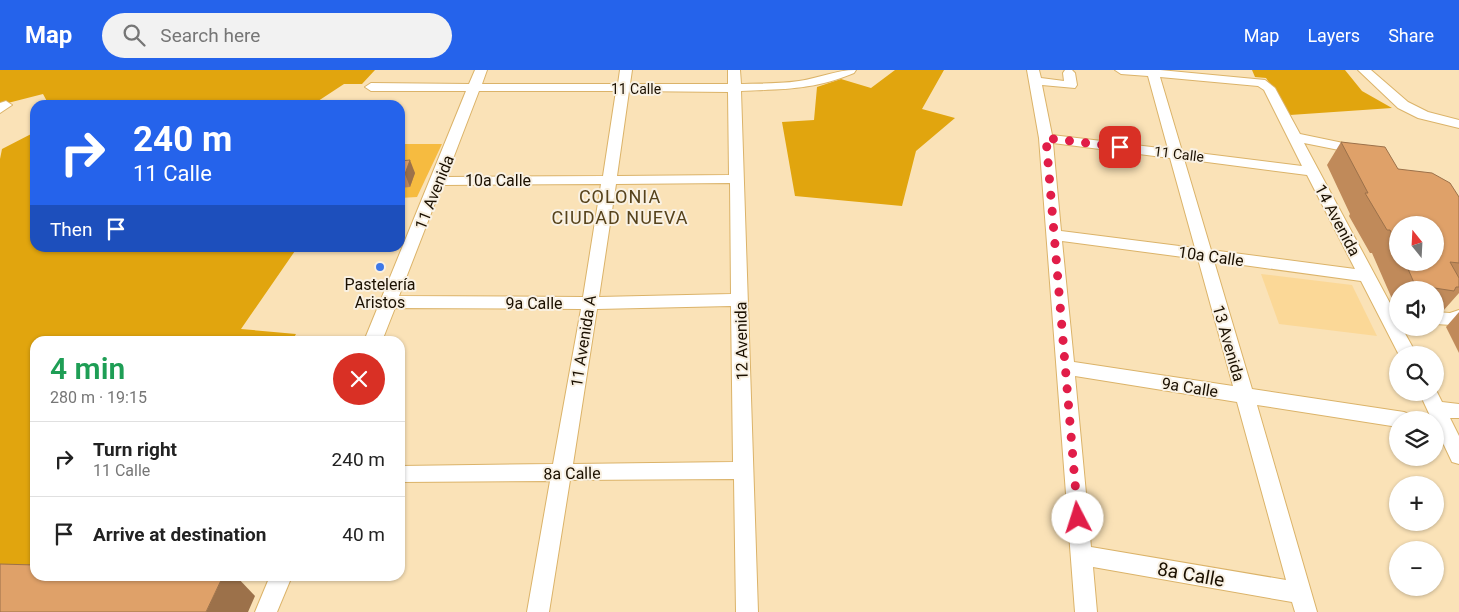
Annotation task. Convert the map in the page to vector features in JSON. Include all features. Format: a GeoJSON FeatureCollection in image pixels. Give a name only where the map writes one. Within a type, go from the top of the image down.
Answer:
{"type":"FeatureCollection","features":[{"type":"Feature","properties":{"kind":"street","name":"11 Avenida"},"geometry":{"type":"LineString","coordinates":[[376,336],[482,70]]}},
{"type":"Feature","properties":{"kind":"street","name":"11 Avenida A"},"geometry":{"type":"LineString","coordinates":[[538,612],[590,303],[626,70]]}},
{"type":"Feature","properties":{"kind":"street","name":"12 Avenida"},"geometry":{"type":"LineString","coordinates":[[734,70],[747,612]]}},
{"type":"Feature","properties":{"kind":"street","name":"11 Calle"},"geometry":{"type":"LineString","coordinates":[[371,88],[734,88],[798,85],[826,80],[850,70]]}},
{"type":"Feature","properties":{"kind":"street"},"geometry":{"type":"LineString","coordinates":[[1121,70],[1153,73]]}},
{"type":"Feature","properties":{"kind":"street"},"geometry":{"type":"LineString","coordinates":[[1364,70],[1402,105],[1423,114],[1459,124]]}},
{"type":"Feature","properties":{"kind":"street","name":"14 Avenida"},"geometry":{"type":"LineString","coordinates":[[1153,73],[1267,85],[1367,276],[1389,308]]}},
{"type":"Feature","properties":{"kind":"street","name":"13 Avenida"},"geometry":{"type":"LineString","coordinates":[[1153,73],[1303,602]]}},
{"type":"Feature","properties":{"kind":"street"},"geometry":{"type":"LineString","coordinates":[[1073,98],[1070,79],[1035,76],[1046,138],[1086,612]]}},
{"type":"Feature","properties":{"kind":"street"},"geometry":{"type":"LineString","coordinates":[[1294,137],[1343,147],[1373,163]]}},
{"type":"Feature","properties":{"kind":"street","name":"11 Calle"},"geometry":{"type":"LineString","coordinates":[[1046,138],[1312,171]]}},
{"type":"Feature","properties":{"kind":"street","name":"10a Calle"},"geometry":{"type":"LineString","coordinates":[[439,181],[737,179]]}},
{"type":"Feature","properties":{"kind":"street","name":"10a Calle"},"geometry":{"type":"LineString","coordinates":[[1054,235],[1367,276]]}},
{"type":"Feature","properties":{"kind":"street","name":"9a Calle"},"geometry":{"type":"LineString","coordinates":[[388,302],[590,303],[740,300]]}},
{"type":"Feature","properties":{"kind":"street"},"geometry":{"type":"LineString","coordinates":[[1444,319],[1452,320],[1459,316]]}},
{"type":"Feature","properties":{"kind":"street","name":"9a Calle"},"geometry":{"type":"LineString","coordinates":[[1066,368],[1389,418]]}},
{"type":"Feature","properties":{"kind":"street"},"geometry":{"type":"LineString","coordinates":[[1444,412],[1459,411]]}},
{"type":"Feature","properties":{"kind":"street"},"geometry":{"type":"LineString","coordinates":[[1444,428],[1459,456]]}},
{"type":"Feature","properties":{"kind":"street","name":"8a Calle"},"geometry":{"type":"LineString","coordinates":[[405,474],[744,470]]}},
{"type":"Feature","properties":{"kind":"street","name":"8a Calle"},"geometry":{"type":"LineString","coordinates":[[1081,555],[1303,602]]}},
{"type":"Feature","properties":{"kind":"street"},"geometry":{"type":"LineString","coordinates":[[266,612],[278,581]]}},
{"type":"Feature","properties":{"kind":"shaded area"},"geometry":{"type":"Polygon","coordinates":[[[0,70],[375,70],[362,84],[344,84],[320,100],[46,100],[43,94],[0,105],[0,70]]]}},
{"type":"Feature","properties":{"kind":"shaded area"},"geometry":{"type":"Polygon","coordinates":[[[895,70],[944,70],[922,109],[955,118],[916,151],[902,206],[795,196],[782,122],[814,120],[817,87],[841,79],[871,88],[895,70]]]}},
{"type":"Feature","properties":{"kind":"shaded area"},"geometry":{"type":"Polygon","coordinates":[[[1252,70],[1345,70],[1362,91],[1392,108],[1290,115],[1266,78],[1255,77],[1252,70]]]}},
{"type":"Feature","properties":{"kind":"shaded area"},"geometry":{"type":"Polygon","coordinates":[[[30,135],[30,252],[294,252],[241,329],[296,334],[295,336],[30,336],[30,581],[0,612],[0,159],[2,149],[30,135]]]}},
{"type":"Feature","properties":{"kind":"shaded area"},"geometry":{"type":"Polygon","coordinates":[[[405,144],[442,144],[417,197],[405,198],[405,144]]]}},
{"type":"Feature","properties":{"kind":"shaded area"},"geometry":{"type":"Polygon","coordinates":[[[1261,274],[1352,285],[1377,336],[1279,324],[1261,274]]]}},
{"type":"Feature","properties":{"kind":"building"},"geometry":{"type":"Polygon","coordinates":[[[1341,142],[1385,147],[1398,169],[1432,173],[1450,183],[1459,197],[1459,263],[1450,262],[1459,278],[1459,287],[1456,287],[1454,291],[1444,289],[1444,281],[1413,281],[1409,271],[1444,271],[1444,216],[1389,216],[1389,230],[1387,230],[1365,193],[1368,193],[1341,142]]]}},
{"type":"Feature","properties":{"kind":"building"},"geometry":{"type":"Polygon","coordinates":[[[405,160],[410,160],[405,174],[405,160]]]}},
{"type":"Feature","properties":{"kind":"building"},"geometry":{"type":"Polygon","coordinates":[[[0,564],[30,565],[30,581],[221,581],[206,612],[0,612],[0,564]]]}},
{"type":"Feature","properties":{"kind":"place","name":"Pastelería Aristos"},"geometry":{"type":"Point","coordinates":[380,267]}},
{"type":"Feature","properties":{"kind":"district","name":"COLONIA CIUDAD NUEVA"},"geometry":{"type":"Point","coordinates":[620,207]}},
{"type":"Feature","properties":{"kind":"route"},"geometry":{"type":"LineString","coordinates":[[1078,518],[1046,138],[1120,147]]}}]}
